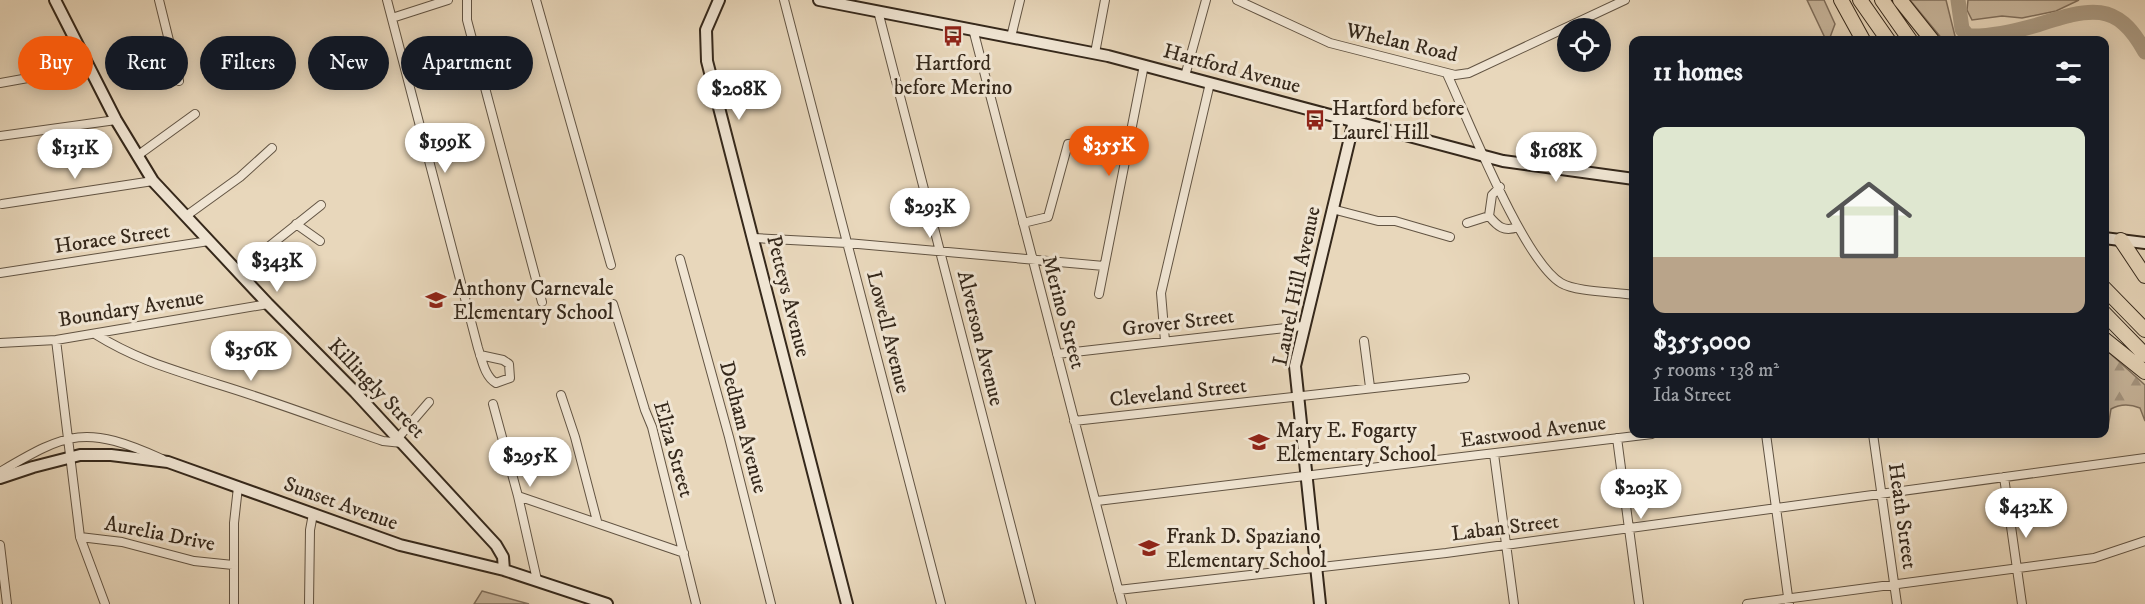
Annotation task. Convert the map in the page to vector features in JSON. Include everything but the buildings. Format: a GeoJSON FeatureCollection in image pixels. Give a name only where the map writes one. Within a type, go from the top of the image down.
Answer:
{"type":"FeatureCollection","features":[{"type":"Feature","properties":{"kind":"highway"},"geometry":{"type":"LineString","coordinates":[[1841,0],[1861,36]]}},
{"type":"Feature","properties":{"kind":"highway"},"geometry":{"type":"LineString","coordinates":[[1860,0],[1885,36]]}},
{"type":"Feature","properties":{"kind":"highway"},"geometry":{"type":"LineString","coordinates":[[1882,0],[1907,36]]}},
{"type":"Feature","properties":{"kind":"highway"},"geometry":{"type":"LineString","coordinates":[[1900,0],[1929,36]]}},
{"type":"Feature","properties":{"kind":"highway"},"geometry":{"type":"LineString","coordinates":[[2121,240],[2145,276]]}},
{"type":"Feature","properties":{"kind":"highway"},"geometry":{"type":"LineString","coordinates":[[2109,293],[2145,330]]}},
{"type":"Feature","properties":{"kind":"highway"},"geometry":{"type":"LineString","coordinates":[[2109,318],[2145,355]]}},
{"type":"Feature","properties":{"kind":"highway"},"geometry":{"type":"LineString","coordinates":[[2109,343],[2145,372]]}},
{"type":"Feature","properties":{"kind":"main road","name":"Killingly Street"},"geometry":{"type":"LineString","coordinates":[[55,0],[73,36]]}},
{"type":"Feature","properties":{"kind":"main road","name":"Petteys Avenue"},"geometry":{"type":"LineString","coordinates":[[718,0],[706,30],[707,56],[847,604]]}},
{"type":"Feature","properties":{"kind":"main road","name":"Hartford Avenue"},"geometry":{"type":"LineString","coordinates":[[819,0],[1095,53],[1518,164],[1629,177]]}},
{"type":"Feature","properties":{"kind":"main road","name":"Killingly Street"},"geometry":{"type":"LineString","coordinates":[[93,75],[116,120],[153,181],[400,440],[496,545],[503,557],[504,570]]}},
{"type":"Feature","properties":{"kind":"main road","name":"Laurel Hill Avenue"},"geometry":{"type":"LineString","coordinates":[[1320,604],[1295,366],[1354,121]]}},
{"type":"Feature","properties":{"kind":"main road"},"geometry":{"type":"LineString","coordinates":[[2109,239],[2145,243]]}},
{"type":"Feature","properties":{"kind":"main road","name":"Sunset Avenue"},"geometry":{"type":"LineString","coordinates":[[0,478],[65,458],[111,455],[168,462],[435,555],[504,570]]}},
{"type":"Feature","properties":{"kind":"main road"},"geometry":{"type":"LineString","coordinates":[[504,570],[607,604]]}},
{"type":"Feature","properties":{"kind":"street"},"geometry":{"type":"LineString","coordinates":[[159,0],[168,36]]}},
{"type":"Feature","properties":{"kind":"street"},"geometry":{"type":"LineString","coordinates":[[387,0],[480,355]]}},
{"type":"Feature","properties":{"kind":"street"},"geometry":{"type":"LineString","coordinates":[[392,18],[447,0]]}},
{"type":"Feature","properties":{"kind":"street"},"geometry":{"type":"LineString","coordinates":[[467,0],[467,20],[542,302]]}},
{"type":"Feature","properties":{"kind":"street"},"geometry":{"type":"LineString","coordinates":[[536,0],[611,266]]}},
{"type":"Feature","properties":{"kind":"street","name":"Lowell Avenue"},"geometry":{"type":"LineString","coordinates":[[784,0],[940,604]]}},
{"type":"Feature","properties":{"kind":"street"},"geometry":{"type":"LineString","coordinates":[[1011,37],[1020,0]]}},
{"type":"Feature","properties":{"kind":"street"},"geometry":{"type":"LineString","coordinates":[[1095,53],[1105,0]]}},
{"type":"Feature","properties":{"kind":"street"},"geometry":{"type":"LineString","coordinates":[[1185,76],[1206,0]]}},
{"type":"Feature","properties":{"kind":"street","name":"Whelan Road"},"geometry":{"type":"LineString","coordinates":[[1237,0],[1330,43],[1447,74],[1469,73],[1625,0]]}},
{"type":"Feature","properties":{"kind":"street","name":"Alverson Avenue"},"geometry":{"type":"LineString","coordinates":[[878,11],[1031,604]]}},
{"type":"Feature","properties":{"kind":"street","name":"Merino Street"},"geometry":{"type":"LineString","coordinates":[[973,30],[1122,604]]}},
{"type":"Feature","properties":{"kind":"street"},"geometry":{"type":"LineString","coordinates":[[1099,294],[1144,65]]}},
{"type":"Feature","properties":{"kind":"street"},"geometry":{"type":"LineString","coordinates":[[1447,74],[1518,227],[1530,247],[1561,284],[1629,294]]}},
{"type":"Feature","properties":{"kind":"street"},"geometry":{"type":"LineString","coordinates":[[0,83],[18,80]]}},
{"type":"Feature","properties":{"kind":"street"},"geometry":{"type":"LineString","coordinates":[[1165,341],[1161,293],[1210,83]]}},
{"type":"Feature","properties":{"kind":"street"},"geometry":{"type":"LineString","coordinates":[[137,156],[195,114]]}},
{"type":"Feature","properties":{"kind":"street"},"geometry":{"type":"LineString","coordinates":[[0,136],[116,120]]}},
{"type":"Feature","properties":{"kind":"street"},"geometry":{"type":"LineString","coordinates":[[1023,223],[1048,218],[1068,144],[1079,143],[1127,153]]}},
{"type":"Feature","properties":{"kind":"street"},"geometry":{"type":"LineString","coordinates":[[186,216],[240,177],[272,148]]}},
{"type":"Feature","properties":{"kind":"street"},"geometry":{"type":"LineString","coordinates":[[2,204],[153,181]]}},
{"type":"Feature","properties":{"kind":"street"},"geometry":{"type":"LineString","coordinates":[[1500,187],[1492,195],[1489,216],[1498,227],[1506,230],[1518,227]]}},
{"type":"Feature","properties":{"kind":"street"},"geometry":{"type":"LineString","coordinates":[[238,271],[321,205]]}},
{"type":"Feature","properties":{"kind":"street"},"geometry":{"type":"LineString","coordinates":[[1332,209],[1450,237]]}},
{"type":"Feature","properties":{"kind":"street"},"geometry":{"type":"LineString","coordinates":[[1467,224],[1489,216]]}},
{"type":"Feature","properties":{"kind":"street"},"geometry":{"type":"LineString","coordinates":[[296,224],[320,241]]}},
{"type":"Feature","properties":{"kind":"street"},"geometry":{"type":"LineString","coordinates":[[754,238],[847,243],[940,254],[1104,266]]}},
{"type":"Feature","properties":{"kind":"street","name":"Horace Street"},"geometry":{"type":"LineString","coordinates":[[0,273],[208,241]]}},
{"type":"Feature","properties":{"kind":"street","name":"Dedham Avenue"},"geometry":{"type":"LineString","coordinates":[[680,259],[729,437],[771,604]]}},
{"type":"Feature","properties":{"kind":"street","name":"Boundary Avenue"},"geometry":{"type":"LineString","coordinates":[[0,344],[56,340],[268,304]]}},
{"type":"Feature","properties":{"kind":"street","name":"Eliza Street"},"geometry":{"type":"LineString","coordinates":[[613,304],[652,427],[696,604]]}},
{"type":"Feature","properties":{"kind":"street","name":"Grover Street"},"geometry":{"type":"LineString","coordinates":[[1057,354],[1303,326]]}},
{"type":"Feature","properties":{"kind":"street"},"geometry":{"type":"LineString","coordinates":[[95,334],[125,353],[170,370],[217,383],[383,441],[400,440],[429,402]]}},
{"type":"Feature","properties":{"kind":"street"},"geometry":{"type":"LineString","coordinates":[[56,340],[65,458],[80,537],[105,604]]}},
{"type":"Feature","properties":{"kind":"street"},"geometry":{"type":"LineString","coordinates":[[1364,341],[1370,387]]}},
{"type":"Feature","properties":{"kind":"street","name":"Cleveland Street"},"geometry":{"type":"LineString","coordinates":[[1074,421],[1465,378]]}},
{"type":"Feature","properties":{"kind":"street"},"geometry":{"type":"LineString","coordinates":[[561,395],[575,437],[597,521]]}},
{"type":"Feature","properties":{"kind":"street"},"geometry":{"type":"LineString","coordinates":[[493,404],[518,496],[537,580]]}},
{"type":"Feature","properties":{"kind":"street","name":"Sunset Avenue"},"geometry":{"type":"LineString","coordinates":[[65,438],[91,437],[111,440],[168,462]]}},
{"type":"Feature","properties":{"kind":"street","name":"Eastwood Avenue"},"geometry":{"type":"LineString","coordinates":[[1097,501],[1629,437]]}},
{"type":"Feature","properties":{"kind":"street"},"geometry":{"type":"LineString","coordinates":[[0,472],[65,438]]}},
{"type":"Feature","properties":{"kind":"street"},"geometry":{"type":"LineString","coordinates":[[1617,438],[1639,604]]}},
{"type":"Feature","properties":{"kind":"street"},"geometry":{"type":"LineString","coordinates":[[1767,438],[1789,601]]}},
{"type":"Feature","properties":{"kind":"street","name":"Heath Street"},"geometry":{"type":"LineString","coordinates":[[1874,438],[1897,604]]}},
{"type":"Feature","properties":{"kind":"street"},"geometry":{"type":"LineString","coordinates":[[1494,454],[1514,604]]}},
{"type":"Feature","properties":{"kind":"street","name":"Laban Street"},"geometry":{"type":"LineString","coordinates":[[1118,590],[1315,569],[2145,458]]}},
{"type":"Feature","properties":{"kind":"street"},"geometry":{"type":"LineString","coordinates":[[2004,477],[2022,604]]}},
{"type":"Feature","properties":{"kind":"street"},"geometry":{"type":"LineString","coordinates":[[234,604],[233,565],[237,487]]}},
{"type":"Feature","properties":{"kind":"street"},"geometry":{"type":"LineString","coordinates":[[518,496],[597,521],[684,554]]}},
{"type":"Feature","properties":{"kind":"street"},"geometry":{"type":"LineString","coordinates":[[309,604],[310,530],[314,514]]}},
{"type":"Feature","properties":{"kind":"street","name":"Aurelia Drive"},"geometry":{"type":"LineString","coordinates":[[80,537],[122,542],[194,561],[233,565]]}},
{"type":"Feature","properties":{"kind":"street"},"geometry":{"type":"LineString","coordinates":[[1747,604],[1789,601],[1895,584],[2094,558],[2145,541]]}},
{"type":"Feature","properties":{"kind":"street"},"geometry":{"type":"LineString","coordinates":[[0,545],[7,604]]}},
{"type":"Feature","properties":{"kind":"green space"},"geometry":{"type":"Polygon","coordinates":[[[1807,0],[1824,0],[1835,24],[1830,36],[1824,36],[1807,0]]]}},
{"type":"Feature","properties":{"kind":"green space"},"geometry":{"type":"Polygon","coordinates":[[[1910,0],[1946,0],[1955,36],[1940,36],[1910,0]]]}},
{"type":"Feature","properties":{"kind":"green space"},"geometry":{"type":"Polygon","coordinates":[[[1968,0],[2079,0],[2056,11],[2022,18],[2002,16],[1972,20],[1967,10],[1968,0]]]}},
{"type":"Feature","properties":{"kind":"green space"},"geometry":{"type":"Polygon","coordinates":[[[2109,353],[2145,385],[2145,421],[2140,408],[2121,405],[2111,409],[2109,421],[2109,353]]]}},
{"type":"Feature","properties":{"kind":"green space"},"geometry":{"type":"Polygon","coordinates":[[[482,591],[529,604],[474,604],[482,591]]]}},
{"type":"Feature","properties":{"kind":"waterway"},"geometry":{"type":"LineString","coordinates":[[1958,0],[1962,29],[1968,36],[2002,33],[2087,12],[2100,13],[2112,16],[2124,23],[2145,52]]}},
{"type":"Feature","properties":{"kind":"place","name":"Hartford before Merino"},"geometry":{"type":"Point","coordinates":[953,36]}},
{"type":"Feature","properties":{"kind":"place","name":"Hartford before Laurel Hill"},"geometry":{"type":"Point","coordinates":[1315,120]}},
{"type":"Feature","properties":{"kind":"place","name":"Anthony Carnevale Elementary School"},"geometry":{"type":"Point","coordinates":[436,300]}},
{"type":"Feature","properties":{"kind":"place","name":"Mary E. Fogarty Elementary School"},"geometry":{"type":"Point","coordinates":[1259,442]}},
{"type":"Feature","properties":{"kind":"place","name":"Frank D. Spaziano Elementary School"},"geometry":{"type":"Point","coordinates":[1149,548]}}]}
